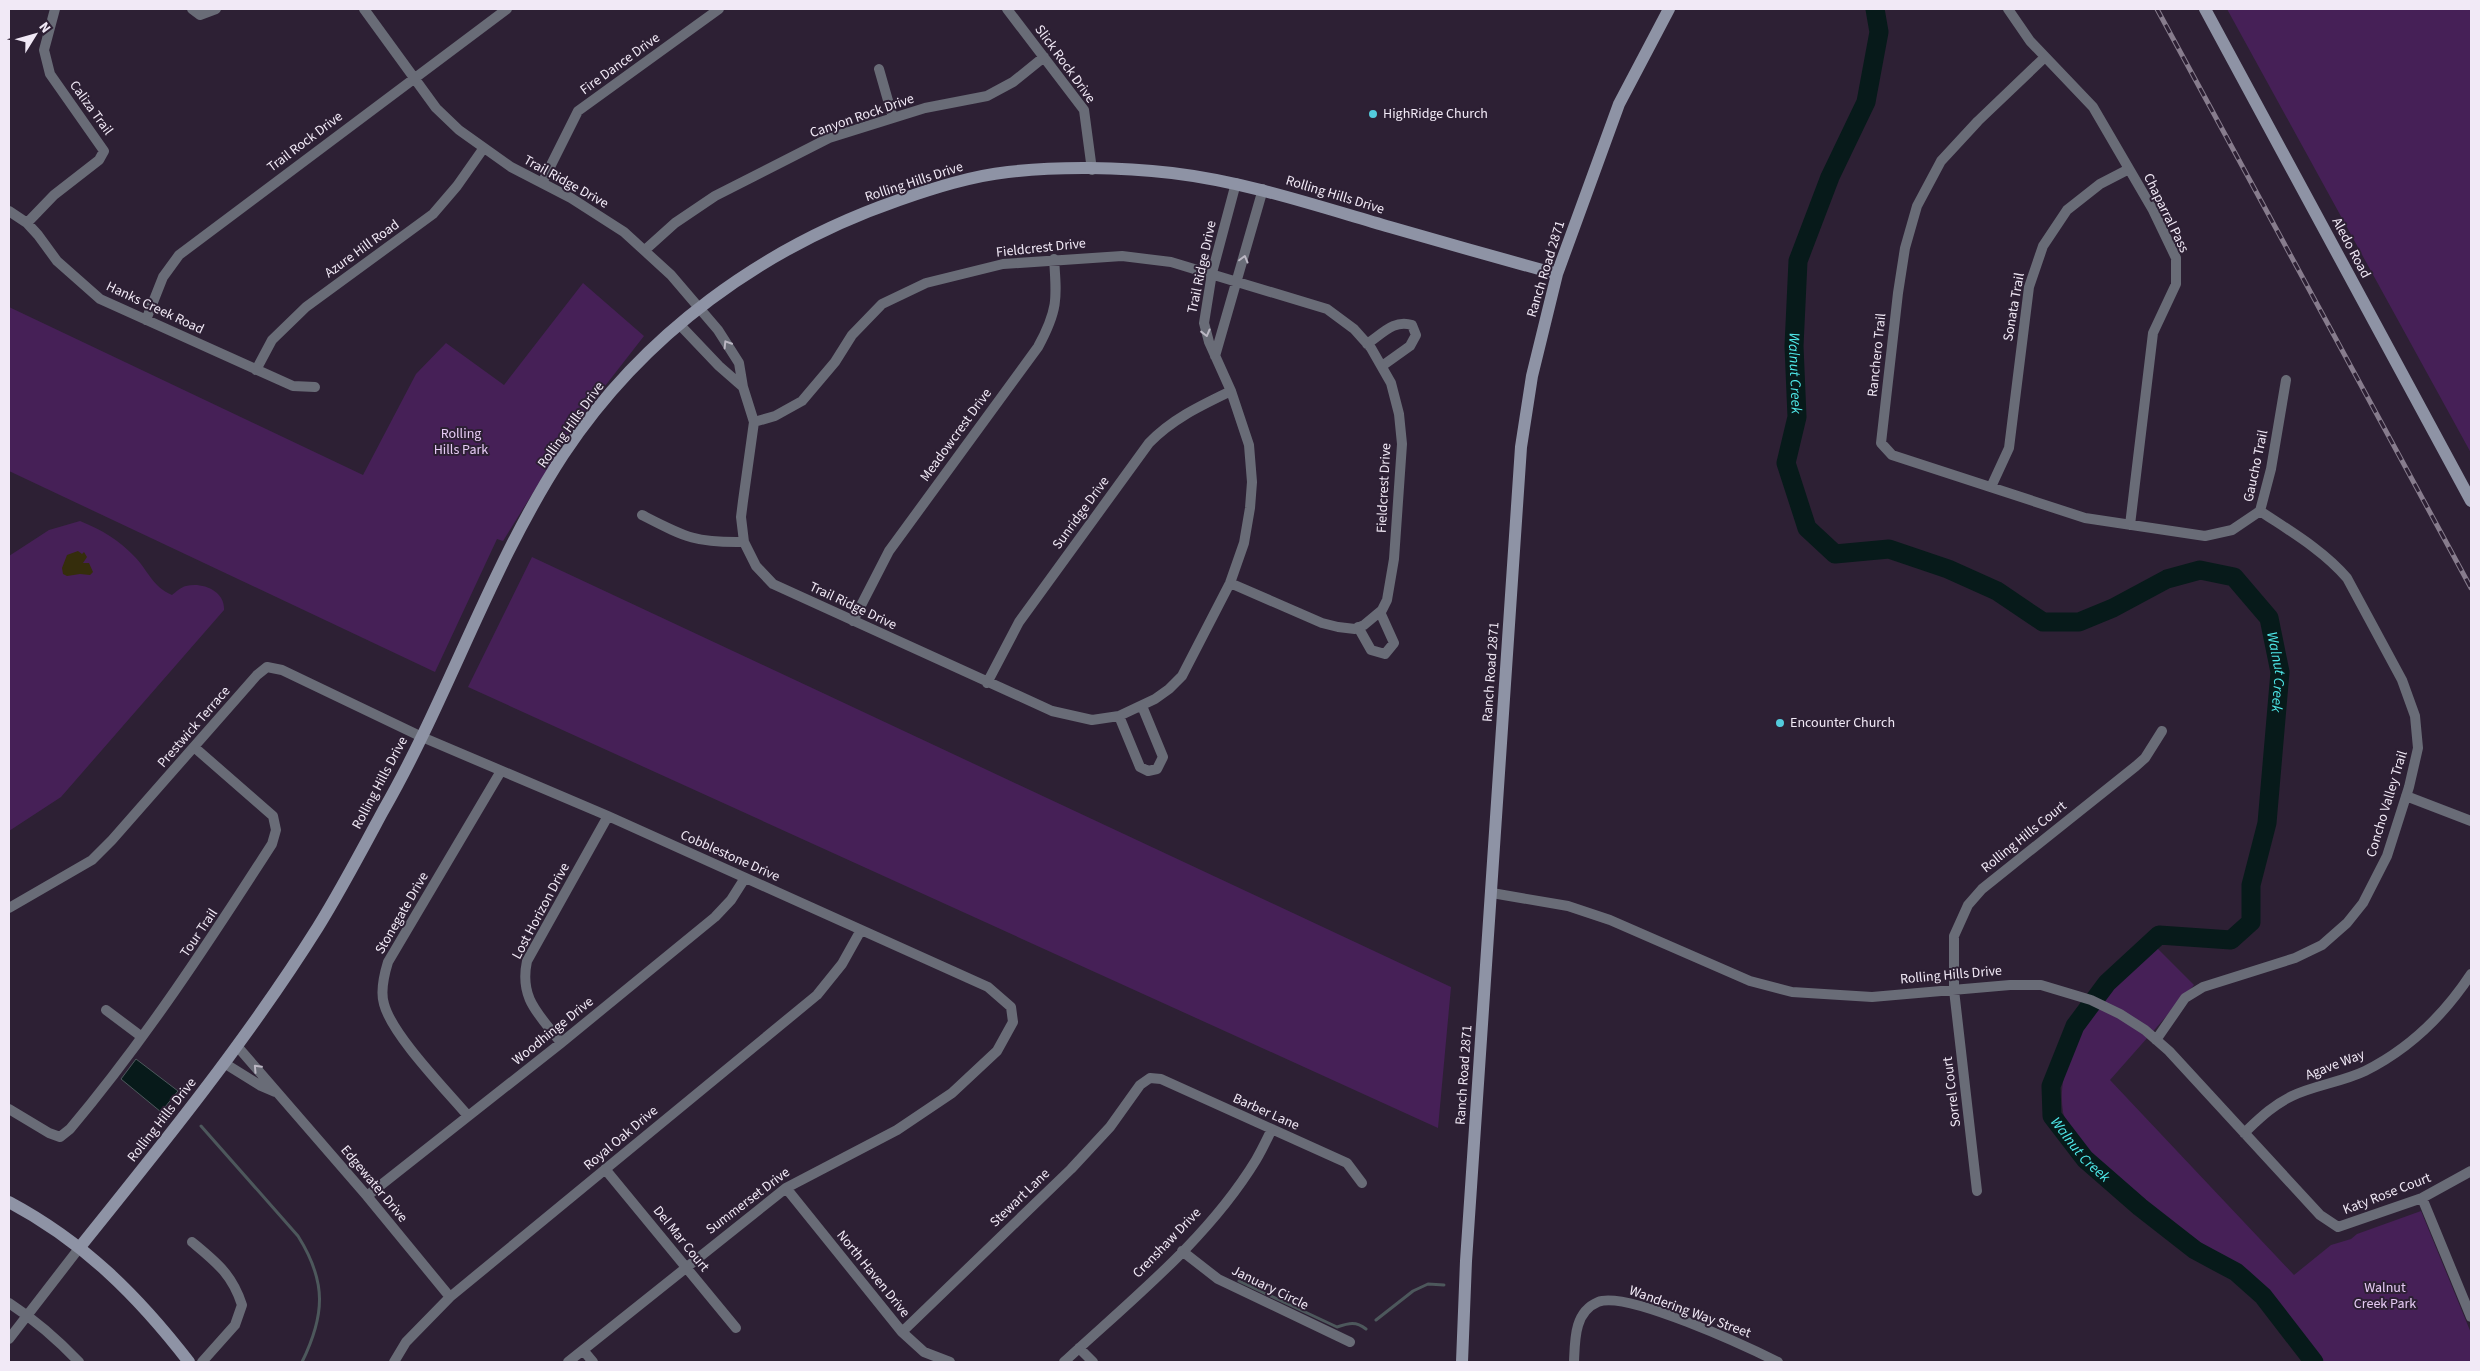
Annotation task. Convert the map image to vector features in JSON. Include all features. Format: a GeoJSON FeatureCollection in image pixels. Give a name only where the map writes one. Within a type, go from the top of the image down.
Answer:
{"type":"FeatureCollection","features":[{"type":"Feature","properties":{"kind":"street","name":"Caliza Trail"},"geometry":{"type":"LineString","coordinates":[[27,223],[54,195],[99,160],[104,151],[50,74],[44,50],[55,9]]}},
{"type":"Feature","properties":{"kind":"street"},"geometry":{"type":"LineString","coordinates":[[196,12],[216,9]]}},
{"type":"Feature","properties":{"kind":"street","name":"Trail Ridge Drive"},"geometry":{"type":"LineString","coordinates":[[364,9],[436,108],[459,130],[483,149],[597,214],[624,232],[671,275],[718,330],[739,363],[743,387],[754,422],[742,500],[741,517],[744,542],[756,566],[772,584],[987,683],[1059,713],[1092,720],[1119,716],[1142,706],[1155,699],[1182,676],[1230,583],[1244,543],[1252,482],[1249,445],[1231,391],[1215,356],[1204,323],[1212,273],[1236,183]]}},
{"type":"Feature","properties":{"kind":"street","name":"Trail Rock Drive"},"geometry":{"type":"LineString","coordinates":[[146,320],[163,277],[179,255],[507,9]]}},
{"type":"Feature","properties":{"kind":"street","name":"Fire Dance Drive"},"geometry":{"type":"LineString","coordinates":[[542,184],[578,111],[719,9]]}},
{"type":"Feature","properties":{"kind":"street","name":"Slick Rock Drive"},"geometry":{"type":"LineString","coordinates":[[1007,9],[1084,110],[1092,170]]}},
{"type":"Feature","properties":{"kind":"street","name":"Ranch Road 2871"},"geometry":{"type":"LineString","coordinates":[[1462,1362],[1467,1251],[1520,447],[1532,376],[1557,274],[1619,104],[1669,9]]}},
{"type":"Feature","properties":{"kind":"street","name":"Chaparral Pass"},"geometry":{"type":"LineString","coordinates":[[2008,9],[2030,41],[2093,107],[2153,210],[2176,258],[2176,284],[2153,333],[2130,524]]}},
{"type":"Feature","properties":{"kind":"street","name":"Aledo Road"},"geometry":{"type":"LineString","coordinates":[[2205,9],[2471,501]]}},
{"type":"Feature","properties":{"kind":"street","name":"Canyon Rock Drive"},"geometry":{"type":"LineString","coordinates":[[645,250],[675,223],[714,196],[829,138],[925,108],[987,96],[1013,82],[1044,57]]}},
{"type":"Feature","properties":{"kind":"street","name":"Ranchero Trail"},"geometry":{"type":"LineString","coordinates":[[2045,57],[1978,120],[1941,161],[1917,206],[1905,248],[1898,293],[1881,443],[1892,455],[2085,518],[2130,524]]}},
{"type":"Feature","properties":{"kind":"street"},"geometry":{"type":"LineString","coordinates":[[879,69],[893,118]]}},
{"type":"Feature","properties":{"kind":"street","name":"Azure Hill Road"},"geometry":{"type":"LineString","coordinates":[[256,370],[272,340],[306,307],[433,214],[457,186],[483,149]]}},
{"type":"Feature","properties":{"kind":"street","name":"Sonata Trail"},"geometry":{"type":"LineString","coordinates":[[1991,487],[2009,448],[2029,287],[2043,246],[2068,210],[2100,184],[2129,169]]}},
{"type":"Feature","properties":{"kind":"street","name":"Rolling Hills Drive"},"geometry":{"type":"LineString","coordinates":[[9,1339],[80,1247],[150,1162],[237,1046],[319,926],[398,784],[522,526],[564,454],[630,372],[679,324],[699,307],[740,278],[786,251],[833,227],[904,199],[947,186],[1006,172],[1092,170],[1170,173],[1263,189],[1557,274]]}},
{"type":"Feature","properties":{"kind":"street"},"geometry":{"type":"LineString","coordinates":[[1215,356],[1263,189]]}},
{"type":"Feature","properties":{"kind":"street","name":"Hanks Creek Road"},"geometry":{"type":"LineString","coordinates":[[9,211],[27,223],[57,261],[100,299],[293,386],[315,387]]}},
{"type":"Feature","properties":{"kind":"street","name":"Fieldcrest Drive"},"geometry":{"type":"LineString","coordinates":[[754,422],[775,416],[802,401],[835,362],[852,335],[882,304],[926,284],[1003,264],[1054,259],[1122,256],[1171,262],[1212,273],[1326,309],[1354,329],[1367,344],[1392,383],[1398,406],[1402,444],[1390,590],[1380,612]]}},
{"type":"Feature","properties":{"kind":"street","name":"Meadowcrest Drive"},"geometry":{"type":"LineString","coordinates":[[853,621],[889,551],[1038,347],[1052,321],[1056,302],[1054,259]]}},
{"type":"Feature","properties":{"kind":"street"},"geometry":{"type":"LineString","coordinates":[[1367,344],[1396,323],[1403,322],[1412,325],[1416,335],[1410,346],[1382,366]]}},
{"type":"Feature","properties":{"kind":"street"},"geometry":{"type":"LineString","coordinates":[[679,324],[719,366],[743,387]]}},
{"type":"Feature","properties":{"kind":"street","name":"Gaucho Trail"},"geometry":{"type":"LineString","coordinates":[[2130,524],[2205,536],[2232,530],[2260,511],[2271,470],[2286,380]]}},
{"type":"Feature","properties":{"kind":"street","name":"Sunridge Drive"},"geometry":{"type":"LineString","coordinates":[[987,683],[1018,622],[1149,443],[1164,427],[1194,409],[1231,391]]}},
{"type":"Feature","properties":{"kind":"street","name":"Concho Valley Trail"},"geometry":{"type":"LineString","coordinates":[[2156,1040],[2185,998],[2203,987],[2295,958],[2322,945],[2347,923],[2363,903],[2387,856],[2406,796],[2418,748],[2415,716],[2402,680],[2347,578],[2335,563],[2260,511]]}},
{"type":"Feature","properties":{"kind":"street"},"geometry":{"type":"LineString","coordinates":[[642,515],[687,538],[714,543],[744,542]]}},
{"type":"Feature","properties":{"kind":"street"},"geometry":{"type":"LineString","coordinates":[[1230,583],[1322,623],[1338,627],[1358,628],[1380,612],[1394,643],[1385,654],[1371,650],[1358,628]]}},
{"type":"Feature","properties":{"kind":"street","name":"Prestwick Terrace"},"geometry":{"type":"LineString","coordinates":[[9,908],[92,860],[257,675],[267,667],[282,670],[422,737]]}},
{"type":"Feature","properties":{"kind":"street"},"geometry":{"type":"LineString","coordinates":[[1119,716],[1137,763],[1148,771],[1157,769],[1163,761],[1162,752],[1142,706]]}},
{"type":"Feature","properties":{"kind":"street","name":"Rolling Hills Court"},"geometry":{"type":"LineString","coordinates":[[1954,990],[1954,936],[1968,905],[1982,888],[2145,758],[2162,731]]}},
{"type":"Feature","properties":{"kind":"street","name":"Cobblestone Drive"},"geometry":{"type":"LineString","coordinates":[[422,737],[608,816],[988,987],[1011,1007],[1014,1016]]}},
{"type":"Feature","properties":{"kind":"street","name":"Tour Trail"},"geometry":{"type":"LineString","coordinates":[[9,1109],[60,1137],[79,1119],[205,950],[272,844],[276,830],[273,816],[194,747]]}},
{"type":"Feature","properties":{"kind":"street","name":"Stonegate Drive"},"geometry":{"type":"LineString","coordinates":[[468,1116],[397,1030],[384,1005],[382,996],[388,962],[501,771]]}},
{"type":"Feature","properties":{"kind":"street"},"geometry":{"type":"LineString","coordinates":[[2406,796],[2471,821]]}},
{"type":"Feature","properties":{"kind":"street","name":"Lost Horizon Drive"},"geometry":{"type":"LineString","coordinates":[[561,1043],[532,1006],[527,996],[524,977],[528,961],[608,816]]}},
{"type":"Feature","properties":{"kind":"street","name":"Woodhinge Drive"},"geometry":{"type":"LineString","coordinates":[[367,1196],[561,1043],[715,917],[731,900],[745,878]]}},
{"type":"Feature","properties":{"kind":"street","name":"Rolling Hills Drive"},"geometry":{"type":"LineString","coordinates":[[1492,893],[1568,906],[1610,920],[1750,981],[1792,992],[1872,997],[2041,985],[2091,1000],[2120,1014],[2169,1051],[2320,1215],[2338,1227]]}},
{"type":"Feature","properties":{"kind":"street","name":"Royal Oak Drive"},"geometry":{"type":"LineString","coordinates":[[394,1362],[406,1342],[450,1297],[817,995],[842,964],[861,930]]}},
{"type":"Feature","properties":{"kind":"street","name":"Agave Way"},"geometry":{"type":"LineString","coordinates":[[2244,1133],[2271,1108],[2293,1096],[2364,1071],[2399,1051],[2436,1020],[2471,974]]}},
{"type":"Feature","properties":{"kind":"street","name":"Sorrel Court"},"geometry":{"type":"LineString","coordinates":[[1954,990],[1977,1191]]}},
{"type":"Feature","properties":{"kind":"street"},"geometry":{"type":"LineString","coordinates":[[106,1010],[142,1036]]}},
{"type":"Feature","properties":{"kind":"street","name":"Summerset Drive"},"geometry":{"type":"LineString","coordinates":[[568,1362],[687,1268],[729,1231],[786,1188],[897,1130],[952,1093],[997,1051],[1010,1031],[1014,1016]]}},
{"type":"Feature","properties":{"kind":"street","name":"Edgewater Drive"},"geometry":{"type":"LineString","coordinates":[[237,1046],[268,1079],[275,1092],[367,1196],[450,1297]]}},
{"type":"Feature","properties":{"kind":"street","name":"Edgewater Drive"},"geometry":{"type":"LineString","coordinates":[[224,1063],[261,1086],[275,1092]]}},
{"type":"Feature","properties":{"kind":"street","name":"Barber Lane"},"geometry":{"type":"LineString","coordinates":[[1150,1078],[1161,1079],[1347,1163],[1362,1183]]}},
{"type":"Feature","properties":{"kind":"street","name":"Stewart Lane"},"geometry":{"type":"LineString","coordinates":[[902,1332],[1071,1168],[1110,1127],[1140,1086],[1150,1078]]}},
{"type":"Feature","properties":{"kind":"street","name":"Crenshaw Drive"},"geometry":{"type":"LineString","coordinates":[[1064,1362],[1182,1251],[1233,1193],[1256,1160],[1272,1129]]}},
{"type":"Feature","properties":{"kind":"street","name":"Del Mar Court"},"geometry":{"type":"LineString","coordinates":[[605,1169],[736,1328]]}},
{"type":"Feature","properties":{"kind":"street","name":"Katy Rose Court"},"geometry":{"type":"LineString","coordinates":[[2338,1227],[2422,1198],[2471,1171]]}},
{"type":"Feature","properties":{"kind":"street","name":"North Haven Drive"},"geometry":{"type":"LineString","coordinates":[[786,1188],[902,1332],[924,1352],[950,1362]]}},
{"type":"Feature","properties":{"kind":"street"},"geometry":{"type":"LineString","coordinates":[[2422,1198],[2471,1317]]}},
{"type":"Feature","properties":{"kind":"street"},"geometry":{"type":"LineString","coordinates":[[9,1202],[80,1247],[121,1282],[164,1330],[189,1362]]}},
{"type":"Feature","properties":{"kind":"street"},"geometry":{"type":"LineString","coordinates":[[192,1242],[225,1270],[237,1289],[242,1305],[235,1325],[202,1362]]}},
{"type":"Feature","properties":{"kind":"street","name":"January Circle"},"geometry":{"type":"LineString","coordinates":[[1182,1251],[1218,1279],[1350,1342]]}},
{"type":"Feature","properties":{"kind":"street","name":"Wandering Way Street"},"geometry":{"type":"LineString","coordinates":[[1574,1362],[1577,1326],[1586,1311],[1598,1302],[1608,1300],[1620,1300],[1661,1312],[1778,1362]]}},
{"type":"Feature","properties":{"kind":"street"},"geometry":{"type":"LineString","coordinates":[[9,1303],[27,1315],[64,1346],[79,1362]]}},
{"type":"Feature","properties":{"kind":"street"},"geometry":{"type":"LineString","coordinates":[[1079,1348],[1093,1362]]}},
{"type":"Feature","properties":{"kind":"street"},"geometry":{"type":"LineString","coordinates":[[583,1350],[593,1362]]}},
{"type":"Feature","properties":{"kind":"green space"},"geometry":{"type":"Polygon","coordinates":[[[2227,9],[2471,9],[2471,453],[2227,9]]]}},
{"type":"Feature","properties":{"kind":"green space","name":"Rolling Hills Park"},"geometry":{"type":"Polygon","coordinates":[[[583,283],[644,336],[577,422],[503,541],[497,539],[435,672],[9,471],[9,307],[363,475],[416,374],[446,343],[504,385],[583,283]]]}},
{"type":"Feature","properties":{"kind":"green space"},"geometry":{"type":"Polygon","coordinates":[[[80,521],[103,532],[123,545],[155,583],[165,591],[172,595],[180,588],[186,586],[199,585],[206,587],[212,589],[221,598],[224,610],[61,797],[9,831],[9,556],[49,530],[80,521]]]}},
{"type":"Feature","properties":{"kind":"green space"},"geometry":{"type":"Polygon","coordinates":[[[532,557],[1451,987],[1438,1128],[468,687],[532,557]]]}},
{"type":"Feature","properties":{"kind":"green space","name":"Walnut Creek Park"},"geometry":{"type":"Polygon","coordinates":[[[2154,945],[2194,985],[2110,1080],[2294,1275],[2331,1245],[2421,1211],[2471,1333],[2471,1362],[2317,1362],[2266,1293],[2128,1189],[2102,1167],[2081,1143],[2063,1112],[2062,1088],[2067,1065],[2076,1042],[2104,999],[2154,945]]]}},
{"type":"Feature","properties":{"kind":"sand"},"geometry":{"type":"Polygon","coordinates":[[[78,551],[82,554],[84,552],[87,557],[83,563],[89,563],[93,572],[90,575],[67,576],[63,574],[62,568],[67,555],[78,551]]]}},
{"type":"Feature","properties":{"kind":"shaded area"},"geometry":{"type":"Polygon","coordinates":[[[136,1059],[178,1091],[161,1112],[121,1079],[136,1059]]]}},
{"type":"Feature","properties":{"kind":"waterway","name":"Walnut Creek"},"geometry":{"type":"LineString","coordinates":[[1875,9],[1879,32],[1866,102],[1830,177],[1798,261],[1794,346],[1797,417],[1786,463],[1807,528],[1835,554],[1889,549],[1948,569],[1997,591],[2043,622],[2079,622],[2113,608],[2167,579],[2200,570],[2234,577],[2269,618],[2280,672],[2267,823],[2251,885],[2251,922],[2231,940],[2159,935],[2107,983],[2075,1026],[2051,1086],[2052,1116],[2085,1159],[2140,1207],[2195,1250],[2236,1272],[2263,1296],[2314,1362]]}},
{"type":"Feature","properties":{"kind":"waterway"},"geometry":{"type":"LineString","coordinates":[[201,1126],[298,1236],[314,1268],[320,1299],[315,1329],[302,1362]]}},
{"type":"Feature","properties":{"kind":"waterway"},"geometry":{"type":"LineString","coordinates":[[1240,1279],[1239,1281],[1337,1327],[1352,1324],[1366,1329]]}},
{"type":"Feature","properties":{"kind":"waterway"},"geometry":{"type":"LineString","coordinates":[[1376,1320],[1413,1291],[1428,1284],[1444,1285]]}},
{"type":"Feature","properties":{"kind":"railway"},"geometry":{"type":"LineString","coordinates":[[2157,9],[2471,588]]}},
{"type":"Feature","properties":{"kind":"place","name":"HighRidge Church"},"geometry":{"type":"Point","coordinates":[1373,114]}},
{"type":"Feature","properties":{"kind":"place","name":"Encounter Church"},"geometry":{"type":"Point","coordinates":[1780,723]}}]}
